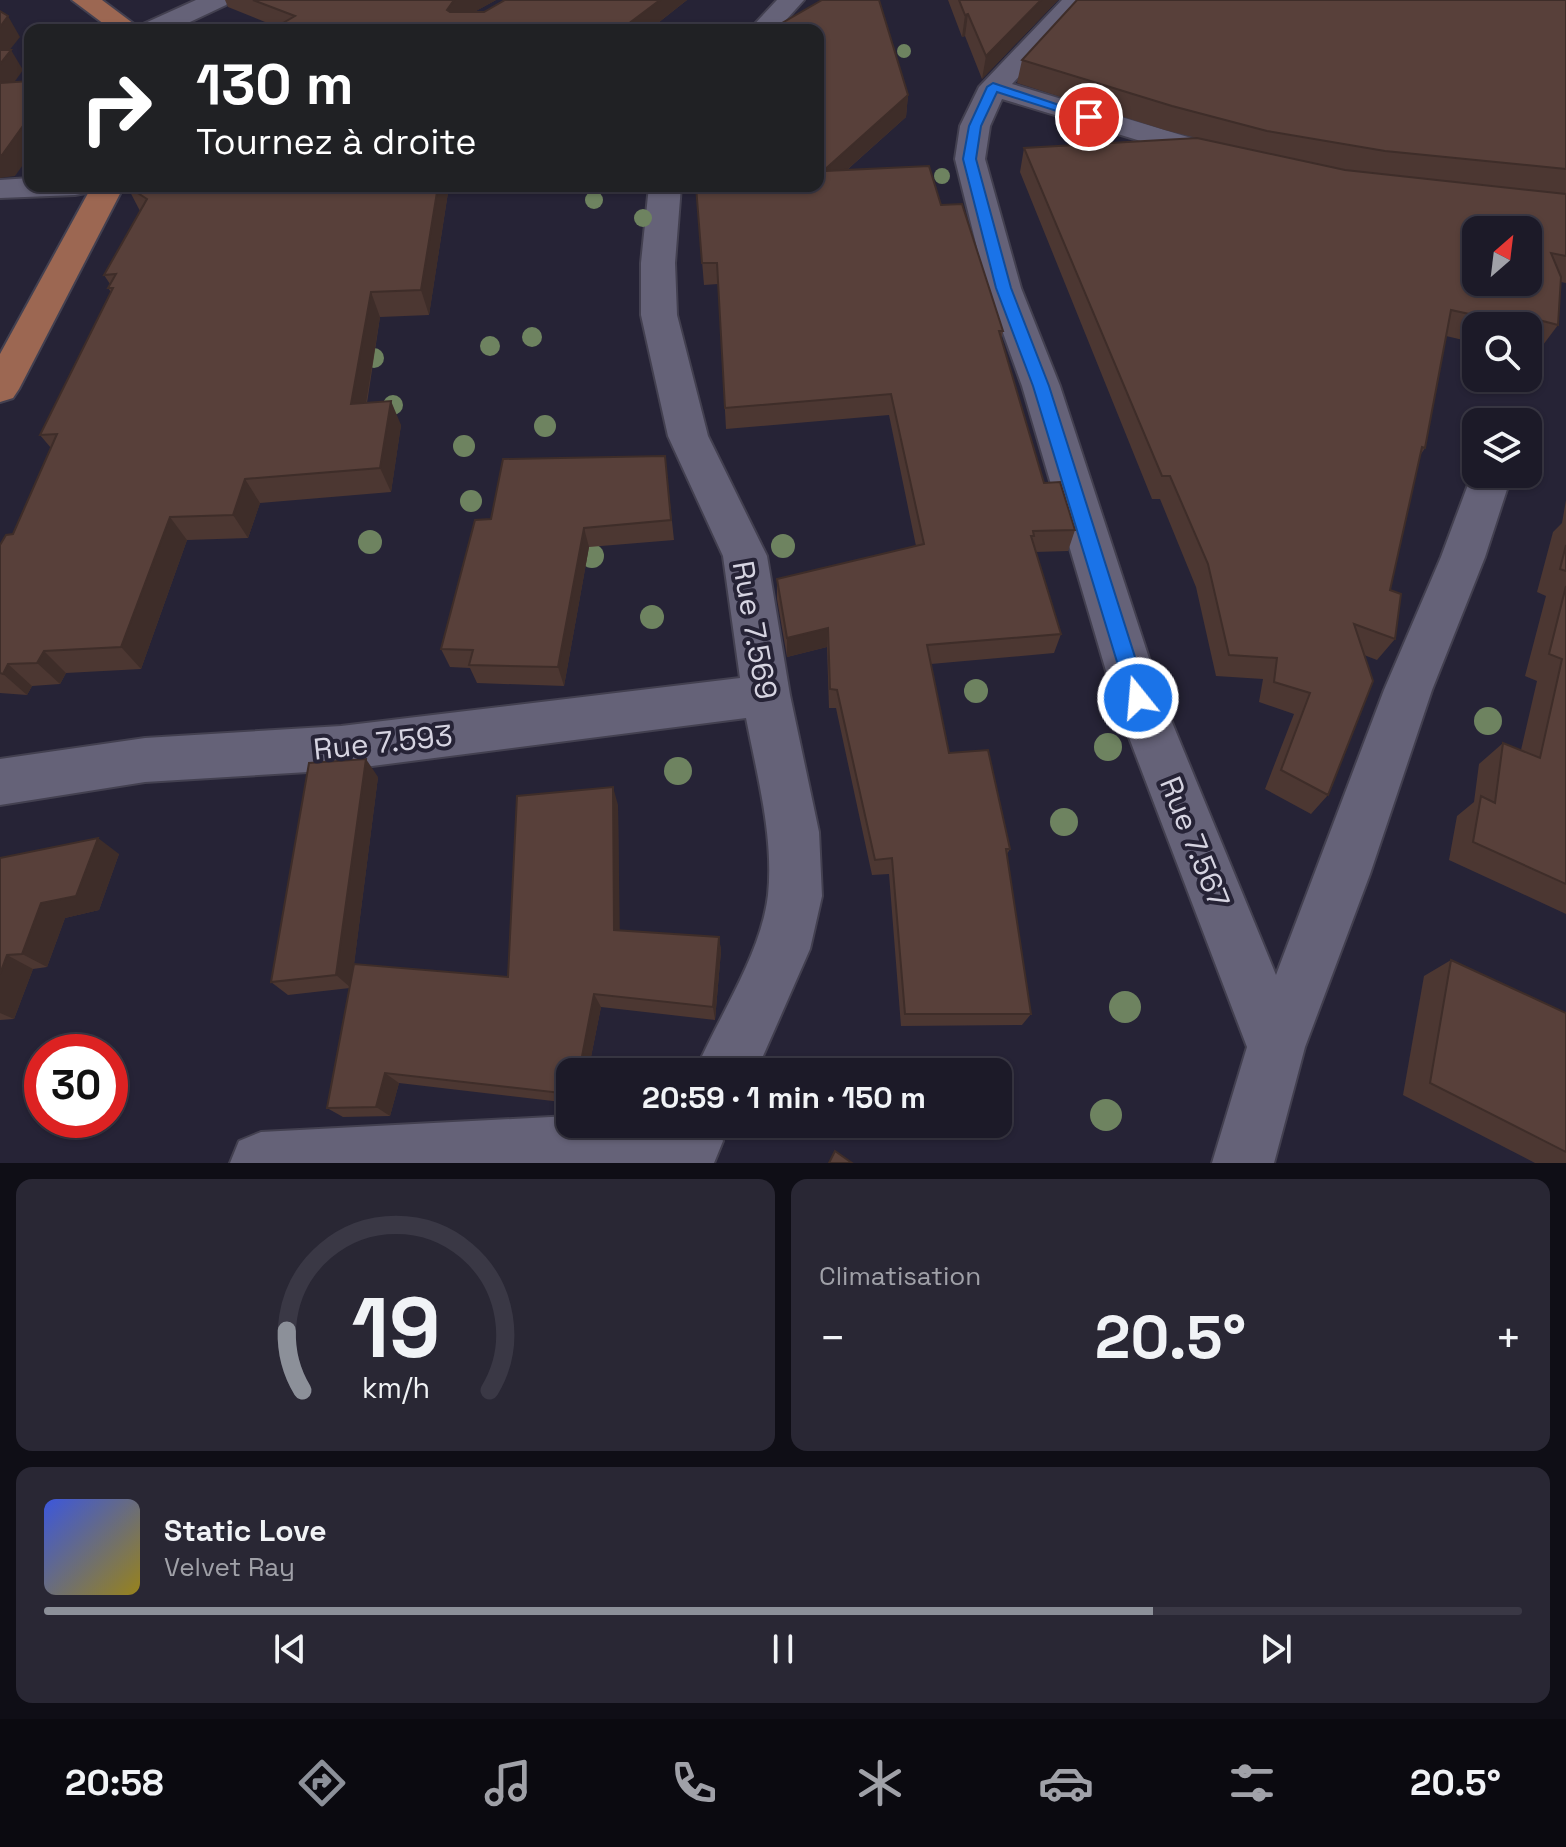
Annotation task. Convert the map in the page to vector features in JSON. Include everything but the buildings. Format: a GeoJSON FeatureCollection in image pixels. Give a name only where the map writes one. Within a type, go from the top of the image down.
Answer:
{"type":"FeatureCollection","features":[{"type":"Feature","properties":{"kind":"main road"},"geometry":{"type":"LineString","coordinates":[[85,0],[120,24]]}},
{"type":"Feature","properties":{"kind":"main road"},"geometry":{"type":"LineString","coordinates":[[0,389],[105,192]]}},
{"type":"Feature","properties":{"kind":"street"},"geometry":{"type":"LineString","coordinates":[[165,24],[217,0]]}},
{"type":"Feature","properties":{"kind":"street"},"geometry":{"type":"LineString","coordinates":[[768,24],[791,0]]}},
{"type":"Feature","properties":{"kind":"street","name":"Rue 7.567"},"geometry":{"type":"LineString","coordinates":[[1076,0],[993,87],[975,126],[970,159],[1004,288],[1041,386],[1138,698],[1276,1047]]}},
{"type":"Feature","properties":{"kind":"street"},"geometry":{"type":"LineString","coordinates":[[993,87],[1171,143],[1246,162]]}},
{"type":"Feature","properties":{"kind":"street"},"geometry":{"type":"LineString","coordinates":[[0,189],[24,188]]}},
{"type":"Feature","properties":{"kind":"street","name":"Rue 7.569"},"geometry":{"type":"LineString","coordinates":[[664,192],[658,263],[659,315],[688,436],[745,556],[766,695],[793,832],[795,896],[782,949],[731,1058]]}},
{"type":"Feature","properties":{"kind":"street"},"geometry":{"type":"LineString","coordinates":[[1243,1163],[1276,1047],[1343,874],[1408,690],[1463,557],[1487,488]]}},
{"type":"Feature","properties":{"kind":"street","name":"Rue 7.593"},"geometry":{"type":"LineString","coordinates":[[0,782],[145,760],[341,748],[766,695]]}},
{"type":"Feature","properties":{"kind":"street"},"geometry":{"type":"LineString","coordinates":[[261,1163],[691,1143]]}},
{"type":"Feature","properties":{"kind":"route"},"geometry":{"type":"LineString","coordinates":[[1089,117],[993,87],[975,126],[970,159],[1004,288],[1041,386],[1138,698]]}}]}
